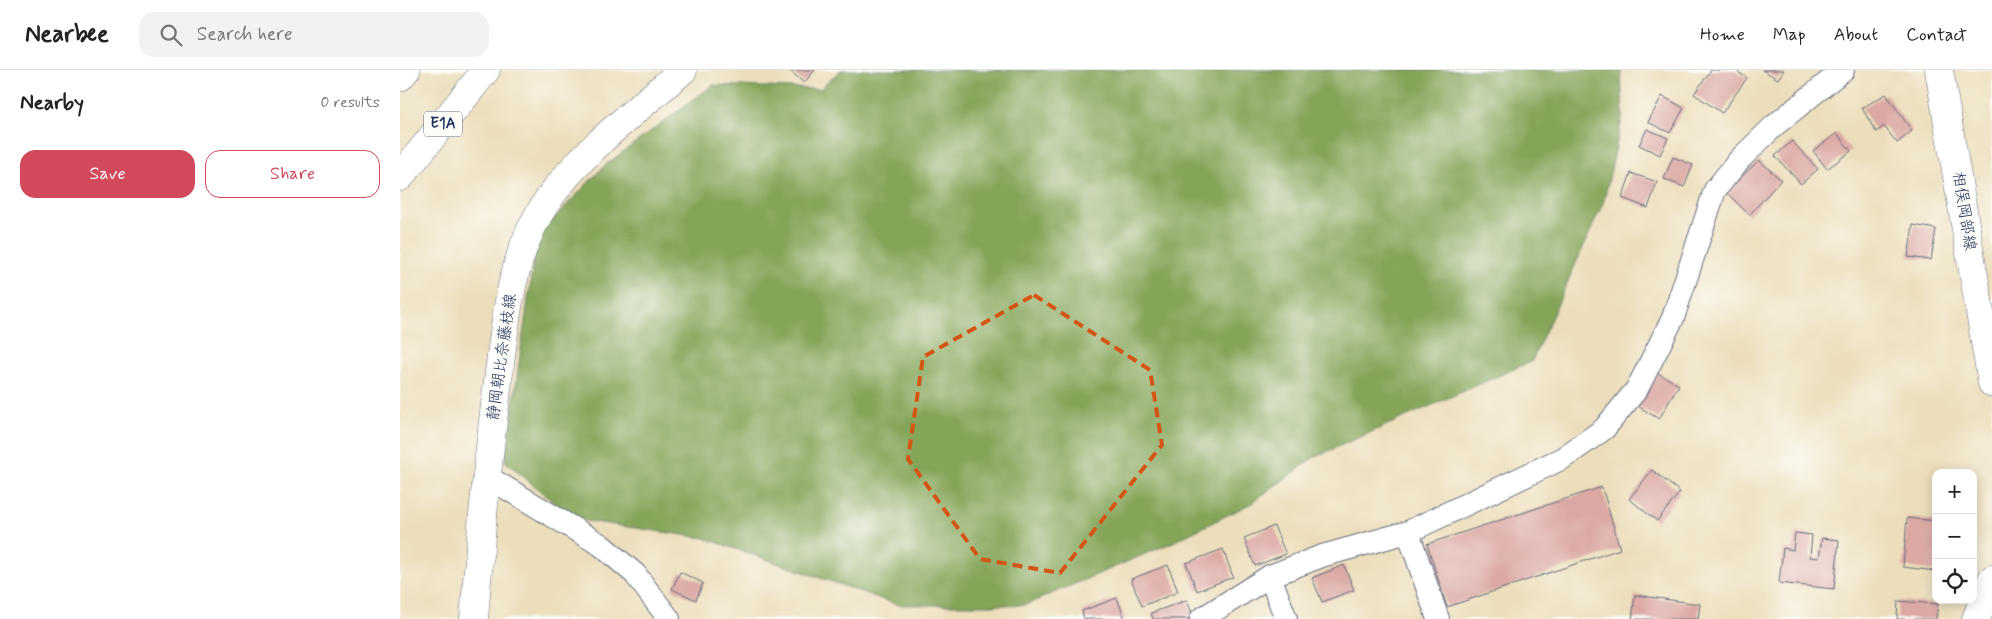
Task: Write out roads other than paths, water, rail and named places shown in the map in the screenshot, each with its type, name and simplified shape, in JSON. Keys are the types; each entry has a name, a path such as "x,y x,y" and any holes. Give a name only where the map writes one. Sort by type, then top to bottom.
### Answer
{"main road":[{"path":"400,77 406,70"},
{"name":"E1A","path":"400,177 486,70"},
{"name":"静岡朝比奈藤枝線","path":"474,619 486,476 509,295 526,243 546,202 574,168 683,70"},
{"name":"相俣岡部線","path":"1939,70 1992,382"},
{"path":"1976,619 1992,579"}],"street":[{"path":"1200,619 1270,576 1322,556 1408,532 1562,458 1604,429 1637,390 1674,318 1715,190 1740,159 1774,126 1843,70"},
{"path":"486,476 601,545 635,574 669,619"},
{"path":"1408,532 1438,619"},
{"path":"1270,576 1286,619"}]}
